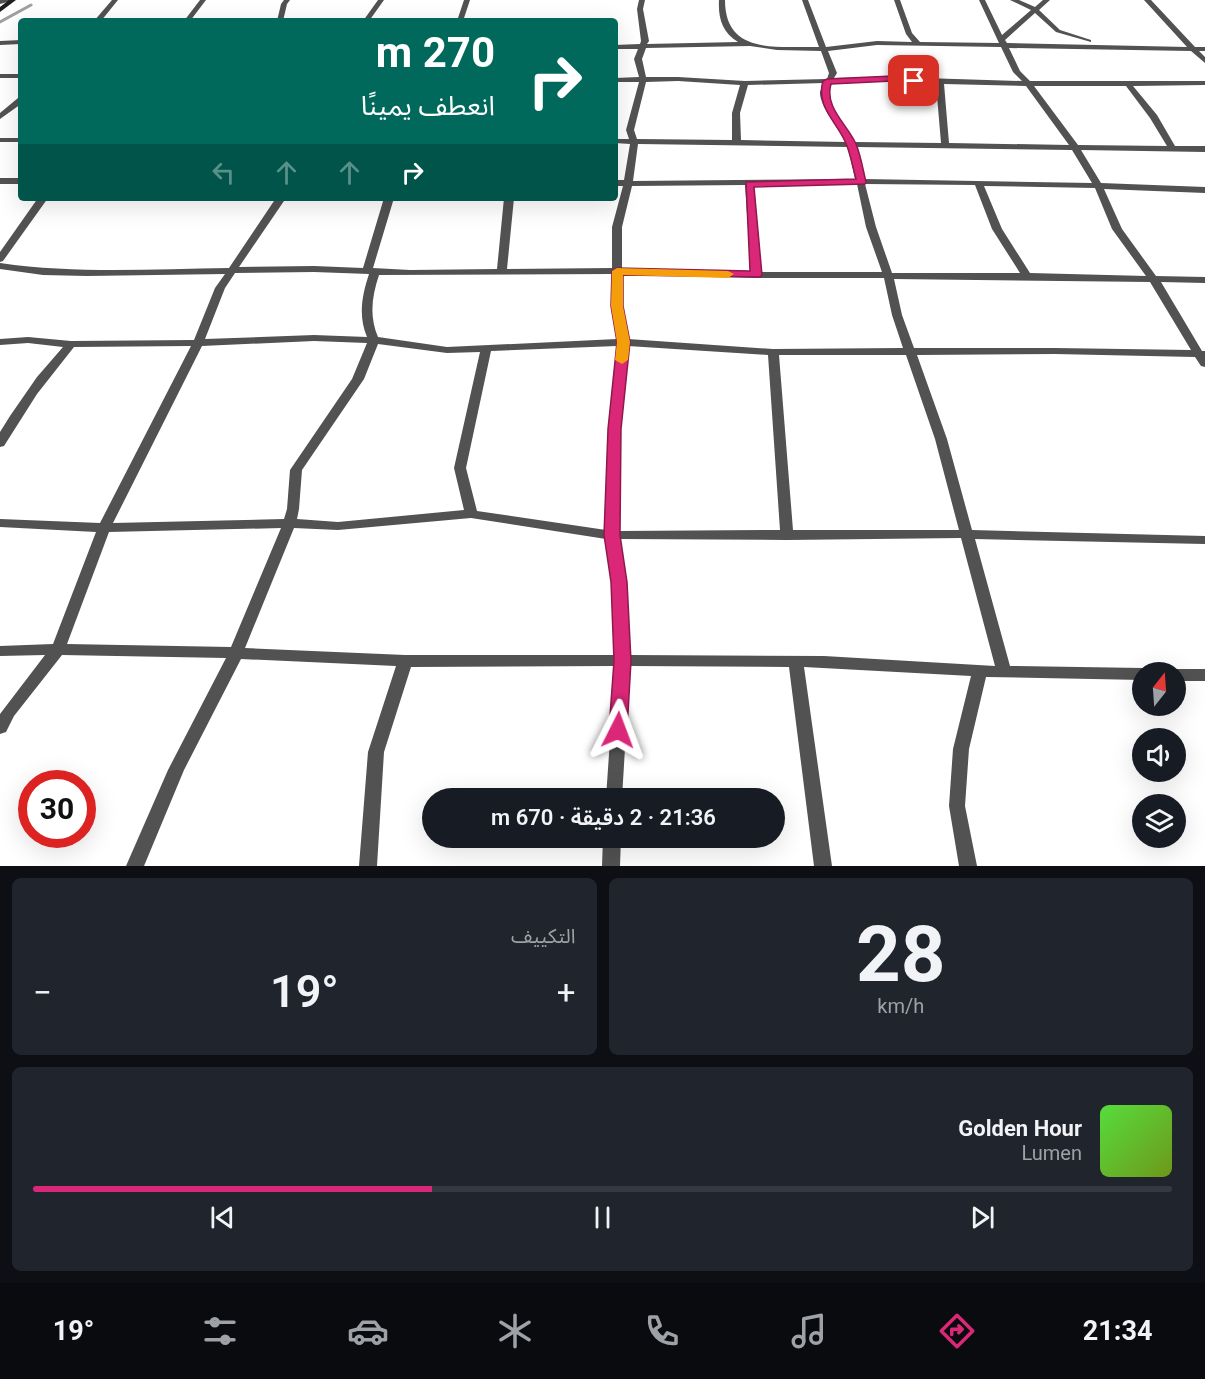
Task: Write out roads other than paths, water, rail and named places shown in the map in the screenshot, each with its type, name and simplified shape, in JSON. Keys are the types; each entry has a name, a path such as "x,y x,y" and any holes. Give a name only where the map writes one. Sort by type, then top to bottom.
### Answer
{"street":[{"path":"0,2 13,0"},
{"path":"0,10 13,0"},
{"path":"99,18 115,0"},
{"path":"189,18 203,0"},
{"path":"281,18 287,0"},
{"path":"368,18 381,0"},
{"path":"461,18 467,0"},
{"path":"615,788 623,661 619,582 612,535 615,429 623,342 617,306 617,227 628,183 634,142 630,130 643,79 638,59 645,41 640,9 642,0"},
{"path":"722,0 723,19 731,35 750,44"},
{"path":"805,0 833,73 827,81 824,92 828,107 852,146 871,227 888,276 897,315 912,351 941,439 1004,671"},
{"path":"897,0 909,33 917,43"},
{"path":"982,0 1009,60 1075,147 1098,185 1117,229 1155,281 1203,358"},
{"path":"1013,0 1035,9 1058,31 1105,46"},
{"path":"1003,44 1007,33 1047,0"},
{"path":"1147,0 1205,62"},
{"path":"0,43 18,42"},
{"path":"618,46 643,48 750,44 777,48 824,49 877,43 917,43 1205,49"},
{"path":"0,76 18,76"},
{"path":"618,80 745,83 893,79 940,82 1205,83"},
{"path":"940,82 945,145"},
{"path":"737,144 734,124 745,83"},
{"path":"1128,84 1154,117 1173,148"},
{"path":"0,117 18,102"},
{"path":"0,140 18,140"},
{"path":"618,141 1205,149"},
{"path":"0,181 18,181"},
{"path":"618,183 861,182 1098,185 1205,190"},
{"path":"749,184 756,275"},
{"path":"979,184 997,229 1027,276"},
{"path":"0,259 41,201"},
{"path":"0,728 9,712 58,649 104,528 198,344 219,288 234,270 279,201"},
{"path":"374,340 367,328 365,310 371,270 388,201"},
{"path":"502,272 509,201"},
{"path":"0,266 43,272 617,271 756,275 1027,276 1155,281 1205,280"},
{"path":"0,342 28,340 71,344 198,344 314,338 374,340 447,350 623,342 773,352 912,351 1203,358"},
{"path":"135,866 176,770 236,653 290,523 296,470 358,379 374,340"},
{"path":"0,443 16,413 39,379 71,344"},
{"path":"471,514 460,468 486,349"},
{"path":"773,352 787,536"},
{"path":"0,524 104,528 290,523 338,526 471,514 612,535 965,534 1205,540"},
{"path":"0,651 58,649 236,653 405,661 796,662 980,671 1132,674"},
{"path":"368,866 376,752 405,661"},
{"path":"796,662 807,762 823,866"},
{"path":"968,866 957,806 961,749 980,671"},
{"path":"1186,675 1205,675"},
{"path":"611,866 612,848"}],"waterway":[{"path":"0,22 31,5"}]}
